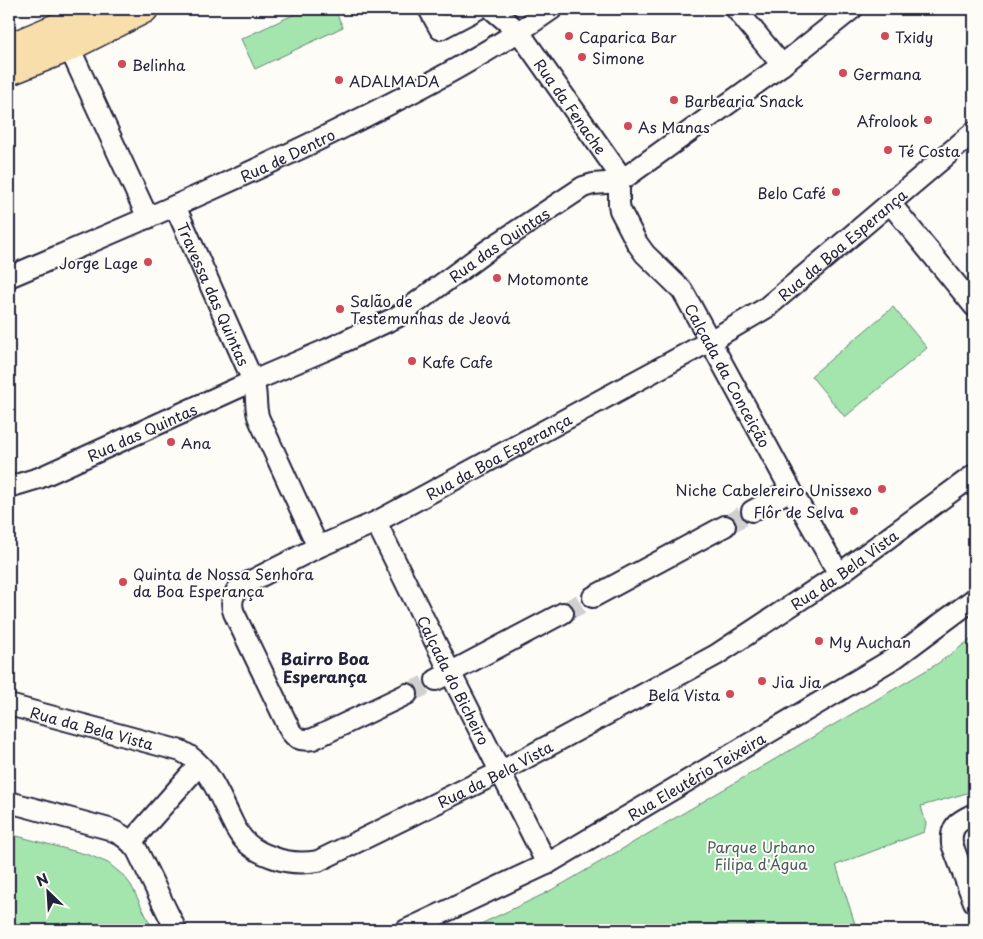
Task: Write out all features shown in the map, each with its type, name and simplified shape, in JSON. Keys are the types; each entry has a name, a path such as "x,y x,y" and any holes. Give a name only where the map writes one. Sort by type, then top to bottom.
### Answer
{"main road":[{"path":"9,48 59,27 93,9"},
{"path":"9,71 69,47 144,9"}],"street":[{"path":"429,9 440,29 478,9"},
{"name":"Rua da Fenache","path":"492,9 519,32 617,171 619,182"},
{"name":"Rua de Dentro","path":"9,277 148,218 279,159 391,104 519,32 552,9"},
{"path":"736,9 782,65"},
{"path":"619,182 782,65 852,9"},
{"path":"69,47 148,218"},
{"name":"Rua da Boa Esperança","path":"407,694 313,739 308,740 294,736 234,613 232,600 237,589 318,547 376,522 710,341 772,304 974,132"},
{"name":"Calçada da Conceição","path":"619,182 620,210 637,243 645,254 682,290 839,574"},
{"name":"Rua das Quintas","path":"9,487 39,478 397,317 488,250 583,188 593,184 619,182"},
{"path":"890,203 974,306"},
{"name":"Travessa das Quintas","path":"175,206 254,380"},
{"path":"254,380 259,419 318,547"},
{"name":"Rua da Bela Vista","path":"9,705 187,754 208,775 237,831 247,844 264,854 286,861 307,863 318,861 500,772 716,655 839,574 974,475"},
{"path":"752,511 791,490"},
{"name":"Calçada do Bicheiro","path":"376,522 443,676 500,772 547,864"},
{"path":"593,597 725,526"},
{"name":"Rua Eleutério Teixeira","path":"406,930 547,864 896,657 974,600"},
{"path":"443,676 563,613"},
{"path":"131,842 199,765"},
{"path":"9,802 121,834 131,842 136,850 176,930"},
{"path":"974,814 959,822 952,831 951,838 974,902"}],"green space":[{"path":"306,9 334,9 343,27 255,69 241,39"},
{"path":"893,307 927,348 845,417 811,376"},
{"name":"Parque Urbano Filipa d'Água","path":"974,637 974,791 921,806 926,824 924,832 836,865 857,930 468,930 566,882 937,664"},
{"path":"9,834 89,855 108,863 124,876 131,885 153,930 9,930"}],"tunnel":[{"path":"725,526 752,511"},
{"path":"563,613 593,597"},
{"path":"407,694 436,680"}],"place":[{"name":"Caparica Bar","path":"569,36"},
{"name":"Txidy","path":"885,36"},
{"name":"Simone","path":"582,57"},
{"name":"Belinha","path":"122,64"},
{"name":"Germana","path":"843,73"},
{"name":"ADALMADA","path":"339,80"},
{"name":"Barbearia Snack","path":"674,100"},
{"name":"Afrolook","path":"928,120"},
{"name":"As Manas","path":"628,126"},
{"name":"Té Costa","path":"888,150"},
{"name":"Belo Café","path":"836,192"},
{"name":"Jorge Lage","path":"148,262"},
{"name":"Motomonte","path":"497,278"},
{"name":"Salão de Testemunhas de Jeová","path":"340,309"},
{"name":"Kafe Cafe","path":"412,361"},
{"name":"Ana","path":"171,442"},
{"name":"Niche Cabelereiro Unissexo","path":"882,489"},
{"name":"Flôr de Selva","path":"854,511"},
{"name":"Quinta de Nossa Senhora da Boa Esperança","path":"123,582"},
{"name":"My Auchan","path":"819,641"},
{"name":"Jia Jia","path":"762,681"},
{"name":"Bela Vista","path":"730,694"}],"district":[{"name":"Bairro Boa Esperança","path":"325,667"}]}
